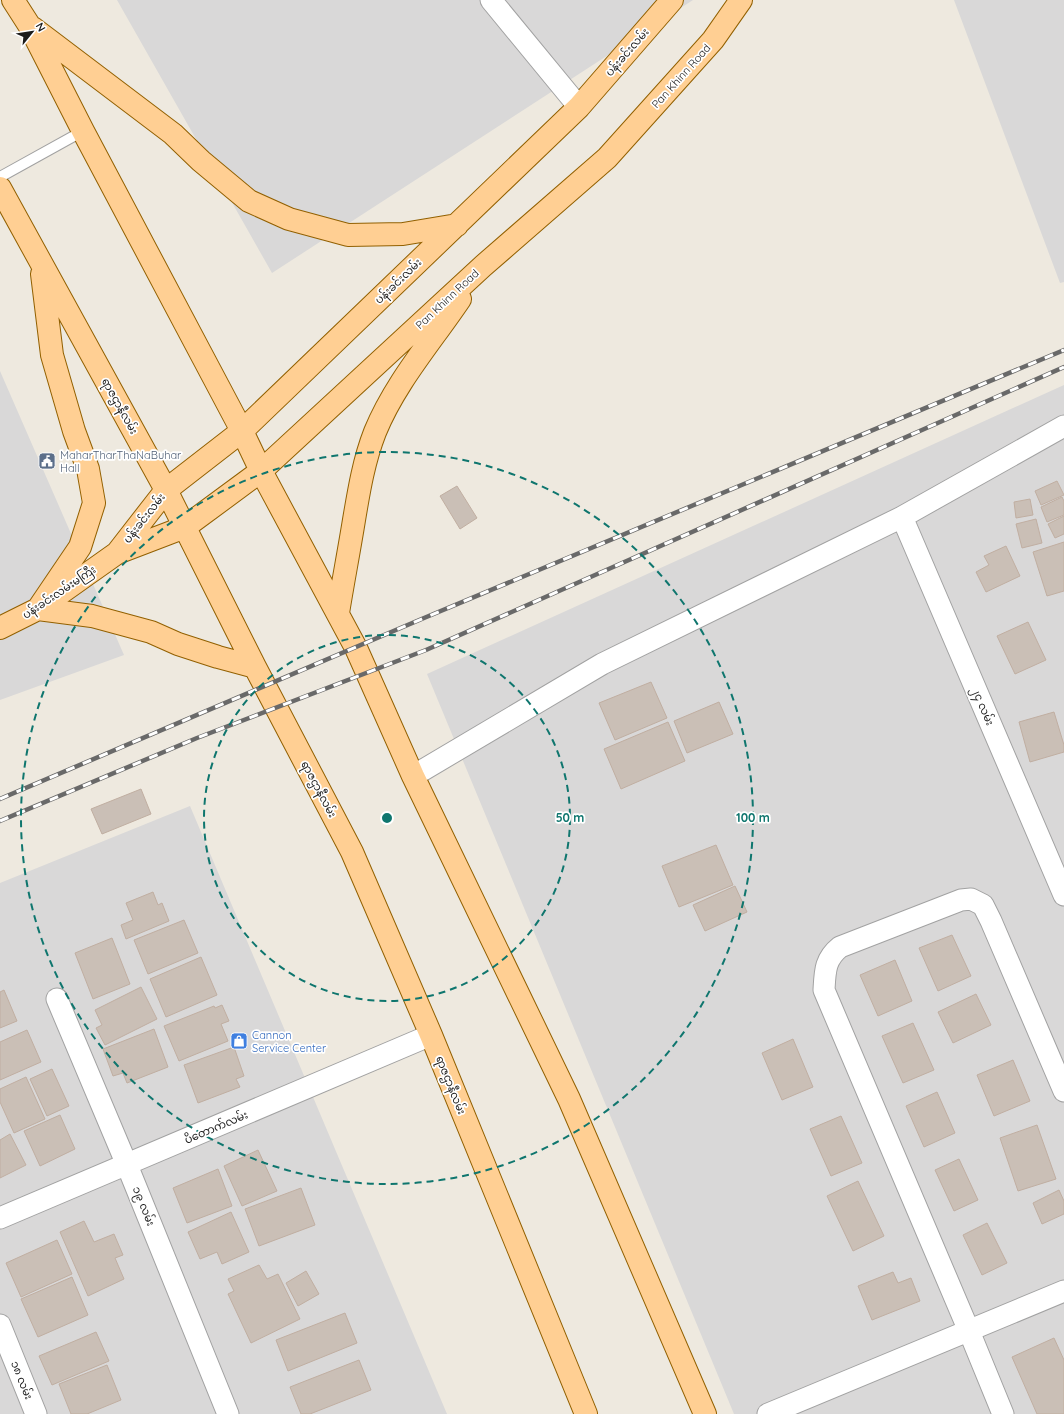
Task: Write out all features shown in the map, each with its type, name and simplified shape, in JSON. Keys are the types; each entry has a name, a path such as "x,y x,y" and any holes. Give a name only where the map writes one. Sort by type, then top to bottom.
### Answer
{"main road":[{"path":"13,0 29,25 83,131 242,431 261,471 338,613 368,672 412,776 569,1099 705,1414"},
{"name":"ပန်းခင်းလမ်း","path":"116,553 166,490 242,431 579,107 672,0"},
{"name":"Pan Khinn Road","path":"116,553 185,527 261,471 483,266 607,158 713,40 741,0"},
{"path":"29,25 172,134 201,161 249,201 289,219 348,235 403,234 457,225"},
{"name":"ရာဇဌာနီလမ်း","path":"0,188 166,490 255,667 352,852 431,1036 586,1414"},
{"path":"40,262 52,355 74,431 88,469 94,503 80,547 38,610 92,616 151,632 178,644 204,653 255,667"},
{"path":"338,613 362,477 375,432 410,367 441,327 483,266"},
{"name":"ပန်းခင်းလမ်းမကြီး","path":"0,628 38,610 116,553"}],"street":[{"path":"491,0 579,107"},
{"path":"412,776 602,664 902,517 1064,426"},
{"name":"၂၄ လမ်း","path":"902,517 1064,895"},
{"path":"1003,1414 824,990 825,970 832,954 840,947 961,900 971,899 982,906 991,921 1064,1091"},
{"name":"၁၉ လမ်း","path":"57,999 127,1164 228,1414"},
{"name":"ပိတောက်လမ်း","path":"0,1218 431,1036"},
{"path":"768,1414 1064,1291"},
{"name":"၁၈ လမ်း","path":"0,1325 36,1414"}],"lane":[{"path":"0,177 83,131"}],"shaded area":[{"path":"117,0 693,0 272,273"},
{"path":"954,0 1064,0 1064,282 1060,283"},
{"path":"0,371 124,655 0,700"},
{"path":"1064,385 1064,1414 734,1414 427,674"},
{"path":"190,806 447,1414 0,1414 0,883"}],"building":[{"path":"1057,481 1064,495 1041,505 1035,491"},
{"path":"457,486 477,518 460,529 440,496"},
{"path":"1062,497 1064,501 1064,515 1047,522 1041,507"},
{"path":"1030,499 1033,515 1016,518 1014,502"},
{"path":"1064,516 1064,534 1055,538 1048,524"},
{"path":"1036,519 1042,543 1022,548 1016,524"},
{"path":"1064,542 1064,591 1047,596 1033,552"},
{"path":"1006,546 1020,576 986,592 976,572 989,565 984,556"},
{"path":"1028,622 1046,660 1015,674 997,636"},
{"path":"651,682 667,718 615,740 599,703"},
{"path":"719,702 733,734 687,753 674,721"},
{"path":"1054,712 1064,745 1064,752 1030,762 1019,722"},
{"path":"668,722 685,761 621,789 604,749"},
{"path":"141,789 151,814 102,834 91,809"},
{"path":"716,845 733,885 679,907 662,866"},
{"path":"735,886 747,912 705,931 693,905"},
{"path":"153,892 158,905 162,903 169,921 126,939 121,925 133,920 126,903"},
{"path":"184,920 198,953 148,974 134,940"},
{"path":"952,935 971,976 938,991 919,948"},
{"path":"112,938 130,984 93,999 75,953"},
{"path":"201,957 217,995 166,1017 150,979"},
{"path":"895,960 912,1001 878,1016 860,975"},
{"path":"141,987 157,1019 105,1045 96,1028 102,1025 95,1010"},
{"path":"4,990 17,1021 0,1028 0,992"},
{"path":"976,994 991,1025 953,1043 938,1012"},
{"path":"222,1005 229,1021 221,1024 228,1041 179,1061 164,1026 214,1006 215,1008"},
{"path":"913,1023 934,1070 903,1083 882,1036"},
{"path":"154,1029 168,1067 127,1083 123,1073 113,1076 103,1049"},
{"path":"27,1030 41,1062 0,1080 0,1042"},
{"path":"793,1039 813,1087 782,1100 762,1053"},
{"path":"234,1047 244,1076 236,1079 240,1087 198,1103 184,1065"},
{"path":"1013,1060 1030,1101 994,1116 977,1075"},
{"path":"52,1069 69,1106 47,1116 30,1079"},
{"path":"26,1077 45,1119 14,1133 0,1102 0,1089"},
{"path":"937,1092 955,1133 924,1147 906,1106"},
{"path":"60,1115 75,1149 40,1166 24,1131"},
{"path":"841,1116 862,1163 831,1176 810,1129"},
{"path":"1037,1125 1056,1179 1018,1191 1000,1138"},
{"path":"10,1134 26,1165 0,1178 0,1140"},
{"path":"258,1150 277,1191 242,1206 224,1166"},
{"path":"959,1159 978,1200 954,1211 935,1170"},
{"path":"218,1169 232,1206 187,1223 173,1188"},
{"path":"858,1181 884,1236 853,1251 827,1196"},
{"path":"301,1188 315,1225 259,1246 245,1209"},
{"path":"1059,1190 1064,1201 1064,1214 1042,1224 1033,1203"},
{"path":"231,1212 249,1252 222,1264 217,1252 200,1259 188,1232"},
{"path":"84,1221 94,1242 114,1234 123,1255 115,1258 124,1279 88,1296 60,1232"},
{"path":"987,1223 1007,1263 982,1275 963,1235"},
{"path":"57,1240 72,1274 21,1297 6,1263"},
{"path":"259,1265 267,1279 278,1274 300,1319 251,1343 228,1294 234,1291 228,1279"},
{"path":"306,1271 319,1294 298,1306 286,1283"},
{"path":"893,1272 898,1283 911,1278 920,1301 872,1320 858,1286"},
{"path":"72,1277 88,1315 38,1337 21,1299"},
{"path":"345,1313 357,1343 288,1371 276,1340"},
{"path":"96,1332 109,1361 52,1385 39,1356"},
{"path":"1054,1338 1064,1360 1064,1414 1037,1414 1012,1357"},
{"path":"359,1360 371,1390 310,1414 301,1414 290,1387"},
{"path":"107,1365 121,1400 87,1414 71,1414 59,1384"}],"railway":[{"path":"0,799 424,618 1064,350"},
{"path":"0,821 197,738 426,650 1064,367"}],"place":[{"name":"MaharTharThaNaBuhar Hall","path":"47,461"},
{"name":"Cannon Service Center","path":"239,1041"}]}
